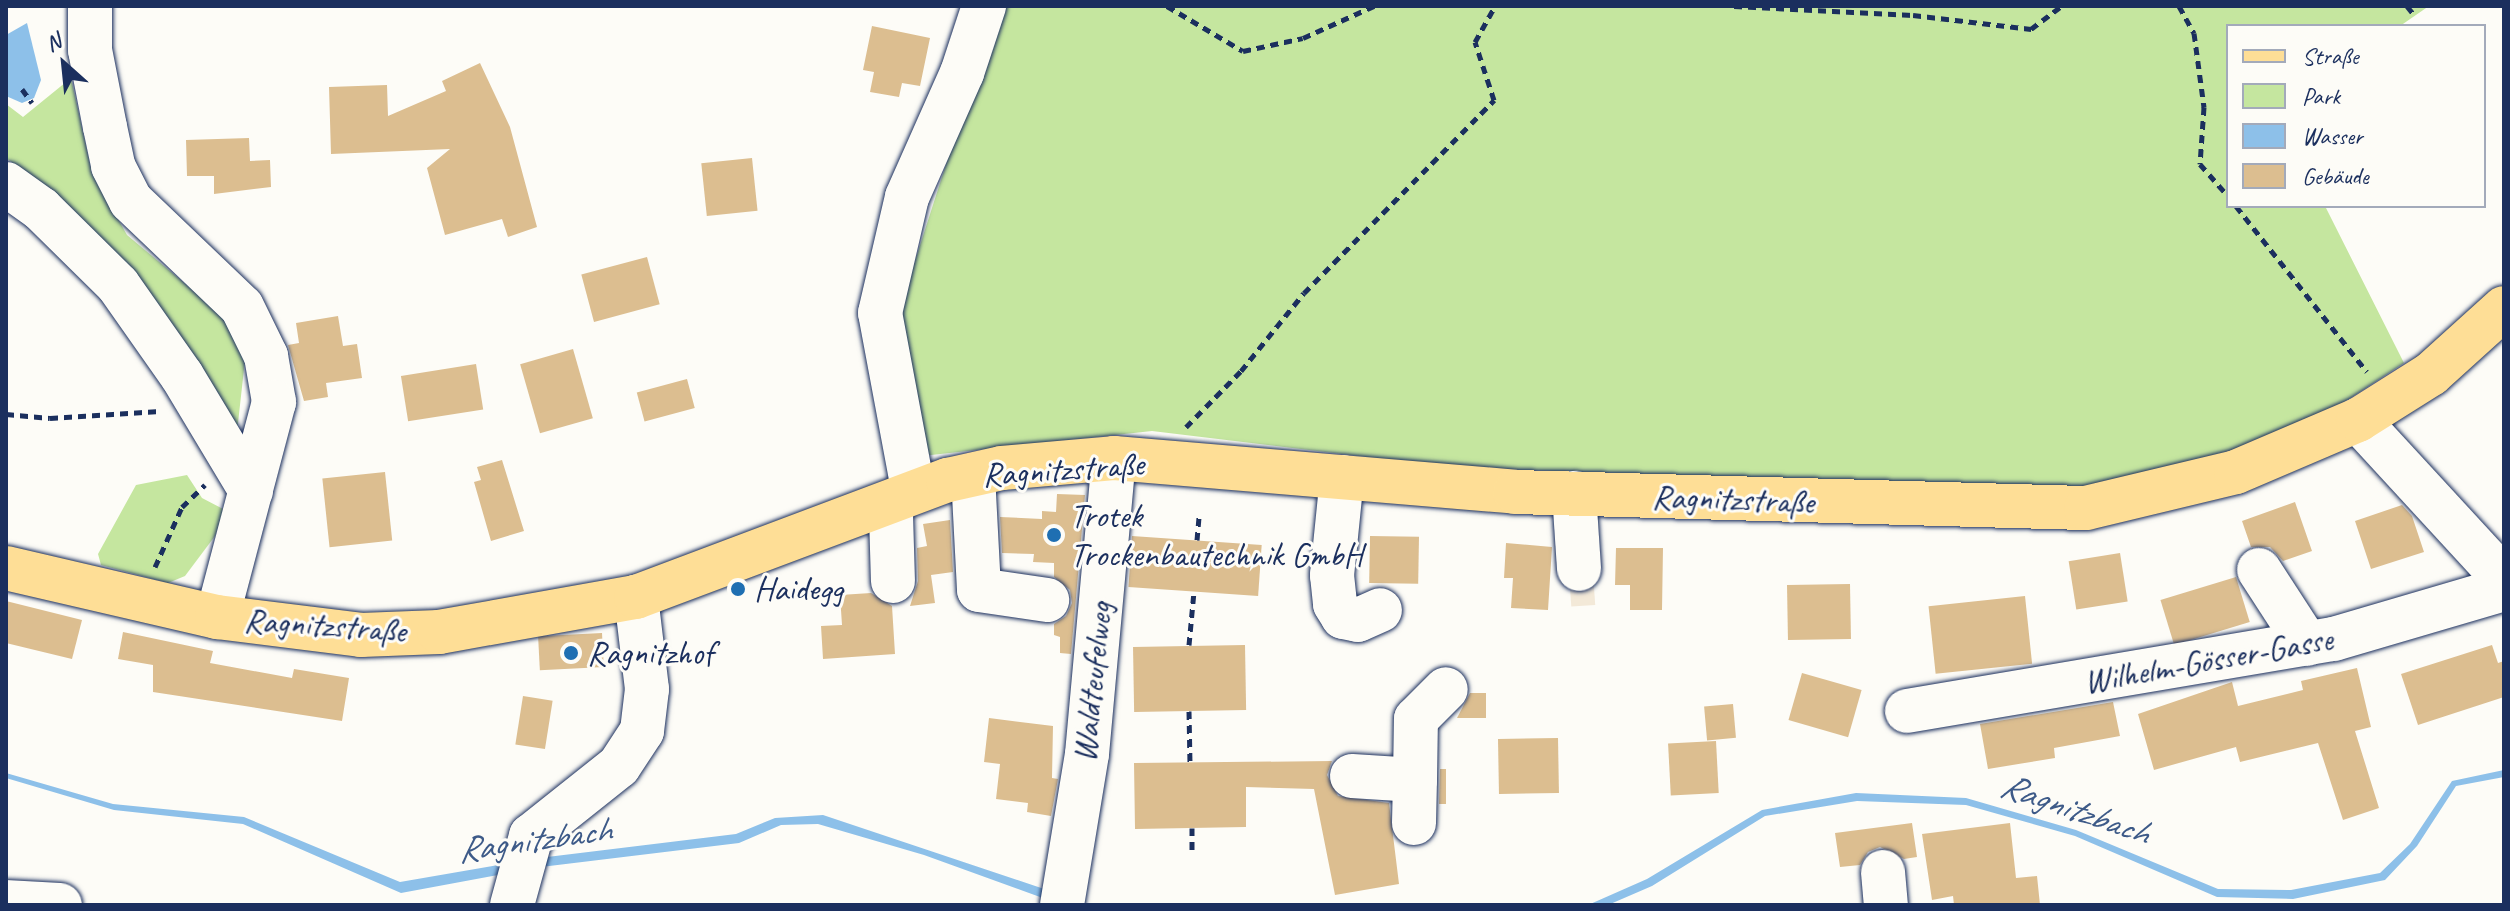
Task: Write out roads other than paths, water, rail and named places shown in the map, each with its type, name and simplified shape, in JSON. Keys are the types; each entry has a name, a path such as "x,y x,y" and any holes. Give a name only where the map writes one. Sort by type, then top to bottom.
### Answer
{"main road":[{"name":"Ragnitzstraße","path":"6,568 217,617 361,635 439,632 636,597 729,566 973,475 1132,460 1574,493 2086,508 2236,472 2376,409 2431,374 2504,308"}],"street":[{"path":"90,6 90,50 113,166 131,201 242,307 266,356 274,402 244,480 217,617"},
{"path":"893,581 902,502 880,313 907,197 962,73 984,6"},
{"path":"6,184 41,209 118,285 201,408 244,480"},
{"path":"2376,409 2504,579"},
{"name":"Waldteufelweg","path":"1063,899 1132,460"},
{"path":"973,475 979,590 1047,600"},
{"path":"1342,477 1332,575 1335,604 1343,617 1358,620 1380,610"},
{"path":"1574,493 1579,569"},
{"path":"2259,570 2307,644"},
{"name":"Wilhelm-Gösser-Gasse","path":"1907,711 2307,644 2504,589"},
{"path":"514,896 531,836 619,766 642,731 647,689 636,597"},
{"path":"1414,823 1416,719 1446,689"},
{"path":"1352,776 1415,780"},
{"path":"6,902 60,905"}],"water":[{"path":"27,23 41,80 34,98 22,103 6,96 6,35"},
{"name":"Ragnitzbach","path":"2504,770 2504,777 2456,786 2417,846 2385,880 2293,899 2217,897 2075,836 1966,805 1857,801 1765,816 1652,886 1608,905 1588,905 1647,879 1762,810 1856,793 1966,798 2076,830 2218,889 2291,890 2380,873 2410,844 2452,781"},
{"name":"Ragnitzbach","path":"6,773 113,804 244,817 400,882 539,858 736,834 775,818 823,815 1056,893 1051,901 924,855 818,824 781,825 739,843 541,867 401,893 243,824 114,810 6,778"}],"place":[{"name":"Trotek Trockenbautechnik GmbH","path":"1054,535"},
{"name":"Haidegg","path":"738,589"},
{"name":"Ragnitzhof","path":"571,653"}]}
